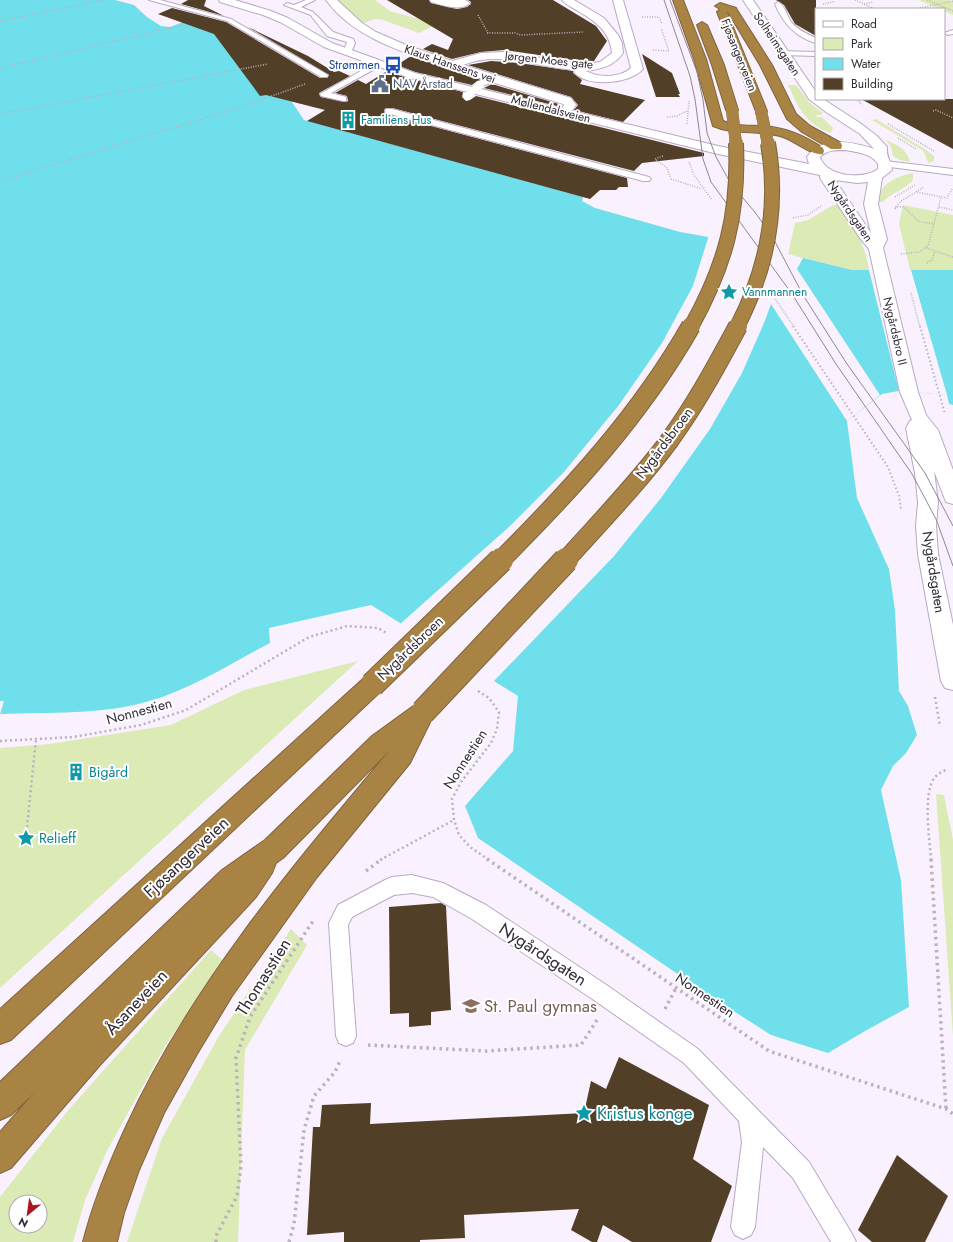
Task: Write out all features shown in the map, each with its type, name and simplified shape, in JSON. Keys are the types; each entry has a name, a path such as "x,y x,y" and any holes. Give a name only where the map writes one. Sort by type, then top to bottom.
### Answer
{"highway":[{"path":"678,0 700,59 716,121 720,125 728,127 768,130 798,138 816,153"},
{"path":"718,3 732,10 766,65 791,116 806,129 841,146"},
{"name":"Fjøsangerveien","path":"718,3 762,111"},
{"name":"Fjøsangerveien","path":"697,13 718,64 732,110"},
{"name":"Nygårdsbroen","path":"372,686 527,534 572,487 616,436 650,392 676,354 701,308 718,270 729,238 736,191 737,167 732,110"},
{"name":"Nygårdsbroen","path":"423,712 568,557 658,454 717,369 742,318 757,279 767,244 773,193 769,141 762,111"},
{"path":"768,130 782,125 791,116"},
{"name":"Fjøsangerveien","path":"0,1030 372,686"},
{"path":"0,1104 232,879 274,849 380,743 423,712"},
{"path":"100,1242 107,1213 124,1167 153,1102 186,1043 222,986 308,868 401,755 423,712"},
{"name":"Åsaneveien","path":"0,1157 44,1103 106,1034 246,888 274,849"}],"street":[{"name":"Møllendalsveien","path":"224,0 284,20 328,45 378,65 451,86 565,112 718,150 825,172 841,177 856,179 876,176"},
{"name":"Klaus Hanssens vei","path":"331,0 360,28 374,36 401,48 492,79 567,101 570,105 565,112"},
{"path":"435,0 451,4 464,3"},
{"path":"566,0 598,20 611,31"},
{"path":"572,65 583,75 597,78 621,78 635,72 637,69 618,0"},
{"name":"Solheimsgaten","path":"748,0 815,98"},
{"name":"Jørgen Moes gate","path":"453,65 465,60 492,55 518,56 572,65 605,64 618,52 618,46 611,31"},
{"name":"Solheimsgaten","path":"817,100 822,105 872,136 881,146 882,161"},
{"path":"841,146 850,137 850,131 842,118"},
{"name":"Møllendalsveien","path":"757,158 816,153 841,146"},
{"path":"841,146 865,150 882,161 885,170 876,176"},
{"name":"Nygårdsgaten","path":"816,153 814,162 825,172 838,196 857,221 867,238 876,248 880,270"},
{"name":"Nygårdsgaten","path":"876,176 871,204 880,239 876,248"},
{"name":"Nygårdsbro II","path":"880,270 909,392"},
{"name":"Nygårdsgaten","path":"909,392 918,416 929,430 953,497"},
{"name":"Nygårdsgaten","path":"918,416 915,428 925,473 928,502 926,526 928,554 953,681"}],"lane":[{"path":"152,0 230,20 324,75"},
{"path":"296,8 312,0"},
{"path":"778,4 788,24 796,32 815,41"},
{"path":"287,5 313,14 330,34 350,41 351,43 347,53"},
{"path":"783,53 815,54"},
{"path":"343,99 324,94 378,65"},
{"path":"467,96 480,85 492,79"},
{"path":"389,111 646,179"},
{"path":"882,161 953,172"},
{"name":"Nygårdsgaten","path":"347,1040 338,923 345,911 392,886 412,884 436,889 479,912 611,1000 690,1056 801,1170 844,1242"},
{"path":"743,1227 753,1142 749,1117"}],"path":[{"path":"0,21 104,0"},
{"path":"823,4 833,2 833,0"},
{"path":"855,0 872,8"},
{"path":"927,0 944,8"},
{"path":"920,8 953,1"},
{"path":"863,4 873,2"},
{"name":"Jørgen Moes gate","path":"478,16 486,27 488,33 515,33 521,35 611,31"},
{"path":"650,17 659,17 662,24"},
{"path":"0,68 188,24"},
{"path":"654,50 669,50 661,28"},
{"path":"0,114 273,63"},
{"path":"4,180 239,107 309,83"},
{"path":"687,130 687,111 690,100 688,96"},
{"path":"858,100 862,105"},
{"path":"933,111 936,110 953,118"},
{"path":"885,122 936,152"},
{"path":"687,156 694,175 712,201"},
{"path":"657,161 667,168 670,180 703,189"},
{"path":"917,192 947,198 953,188"},
{"path":"901,254 914,254 926,248 931,241 941,197"},
{"path":"792,218 808,215 825,204"},
{"path":"892,206 904,207 918,221 934,224"},
{"path":"939,207 953,210"},
{"path":"926,248 953,257"},
{"path":"927,263 932,260 935,252"},
{"path":"911,293 939,394"},
{"path":"773,296 888,467 899,496 902,512"},
{"name":"Nonnestien","path":"0,741 73,737 141,725 186,710 281,656 309,637 347,626 378,628 391,636"},
{"name":"Nonnestien","path":"476,689 489,698 499,712 497,729 491,743 462,782 452,799 454,820 459,835 470,847 769,1051 946,1109"},
{"path":"26,837 36,738"},
{"path":"948,769 942,770 933,778 928,790 946,1109 953,1114"},
{"path":"363,874 380,860 454,820"},
{"name":"Thomasstien","path":"216,1242 216,1236 237,1196 240,1166 236,1058 250,1017 315,919"},
{"path":"289,1242 294,1224 304,1130 314,1096 335,1072 347,1040 486,1051 581,1045 611,1000"}],"green space":[{"path":"336,0 375,0 390,11 437,24 419,33 383,20 375,19 361,24"},
{"path":"919,0 948,0 953,2 953,15 945,11 945,8 937,8"},
{"path":"788,85 796,85 810,103 823,113 821,115 815,115 822,117 833,128 831,133 822,130 809,120 799,108"},
{"path":"876,119 923,148 934,156 934,161 928,163 922,150 872,120"},
{"path":"886,140 904,151 910,162 900,160 893,156 891,147"},
{"path":"913,173 913,180 907,186 883,202 877,202 879,195 885,186 895,179"},
{"path":"833,205 838,205 858,234 866,255 869,270 852,270 788,254 795,223 808,220"},
{"path":"903,205 953,215 953,270 910,270 899,224"},
{"path":"358,661 0,988 0,748 49,744 171,725 244,690"},
{"path":"936,794 944,795 953,840 953,1036"},
{"path":"291,929 307,945 245,1050 238,1242 127,1242 162,1138 219,1036"},
{"path":"211,950 224,961 165,1046 108,1149 85,1200 73,1242 0,1242 0,1197 70,1108"}],"water":[{"path":"0,0 115,0 134,5 147,17 161,26 170,27 183,22 255,47 304,120 583,197 582,201 595,208 680,232 743,243 852,270 953,270 953,405 949,404 947,395 899,391 882,394 847,421 857,498 889,569 895,610 899,691 908,706 917,735 906,753 893,766 881,790 901,880 909,1007 828,1053 771,1035 710,996 478,838 465,806 513,751 518,696 371,605 269,628 270,643 196,683 149,701 113,709 95,711 0,714 4,701 0,701"}],"pier":[{"path":"709,235 785,251 785,253 803,258 797,269 880,395 847,421 771,304 742,373 710,429 661,498 614,556 493,682 399,625 510,526 564,472 619,405 662,343 693,286"},
{"path":"869,270 911,270 947,395 899,391"}],"building":[{"path":"188,0 206,0 204,6 224,16 181,4"},
{"path":"387,0 429,0 431,3 457,9 467,7 471,4 468,0 553,0 596,26 607,41 594,61 586,62 504,50 481,52 452,59 423,49 432,44 448,50 453,39"},
{"path":"776,0 816,0 815,35 795,24 784,5"},
{"path":"172,8 226,22 320,78 327,78 329,75 248,27 308,56 334,72 339,71 350,76 319,93 321,97 346,102 348,101 347,96 335,93 358,80 366,84 387,71 407,78 463,92 462,97 466,101 476,96 704,153 704,156 642,163 634,171 392,108 386,108 384,110 386,114 627,178 628,187 619,187 616,190 600,190 590,199 307,121 325,110 266,95 260,96 214,34 158,14"},
{"path":"642,54 672,73 680,97 656,97"},
{"path":"411,56 481,80 472,85 415,72 397,65"},
{"path":"491,61 519,63 573,71 573,73 582,80 580,84 645,100 623,122 574,110 578,105 571,97 468,65"},
{"path":"492,84 562,105 561,107 484,88"},
{"path":"953,99 953,149 863,100"},
{"path":"441,903 446,906 451,1010 431,1012 431,1025 409,1027 409,1013 390,1014 389,907"},
{"path":"619,1057 709,1105 693,1159 732,1186 711,1242 632,1242 603,1225 597,1242 592,1242 571,1230 579,1209 464,1215 465,1238 420,1240 420,1242 344,1242 344,1232 307,1235 313,1127 320,1127 322,1105 371,1103 370,1124 584,1113 591,1081 606,1089"},
{"path":"897,1155 948,1196 925,1242 872,1242 858,1230"}],"tram line":[{"path":"664,0 690,76 695,99 703,159 711,182 792,294 836,364 912,474 936,519 953,566"},
{"path":"670,0 697,72 703,100 707,133 716,157 731,184 754,211 772,236 803,295 847,364 925,473 953,526"}],"place":[{"name":"Strømmen","path":"393,65"},
{"name":"NAV Årstad","path":"380,84"},
{"name":"Familiens Hus","path":"348,120"},
{"name":"Vannmannen","path":"729,292"},
{"name":"Bigård","path":"76,772"},
{"name":"Relieff","path":"26,838"},
{"name":"St. Paul gymnas","path":"471,1006"},
{"name":"Kristus konge","path":"584,1113"}]}
